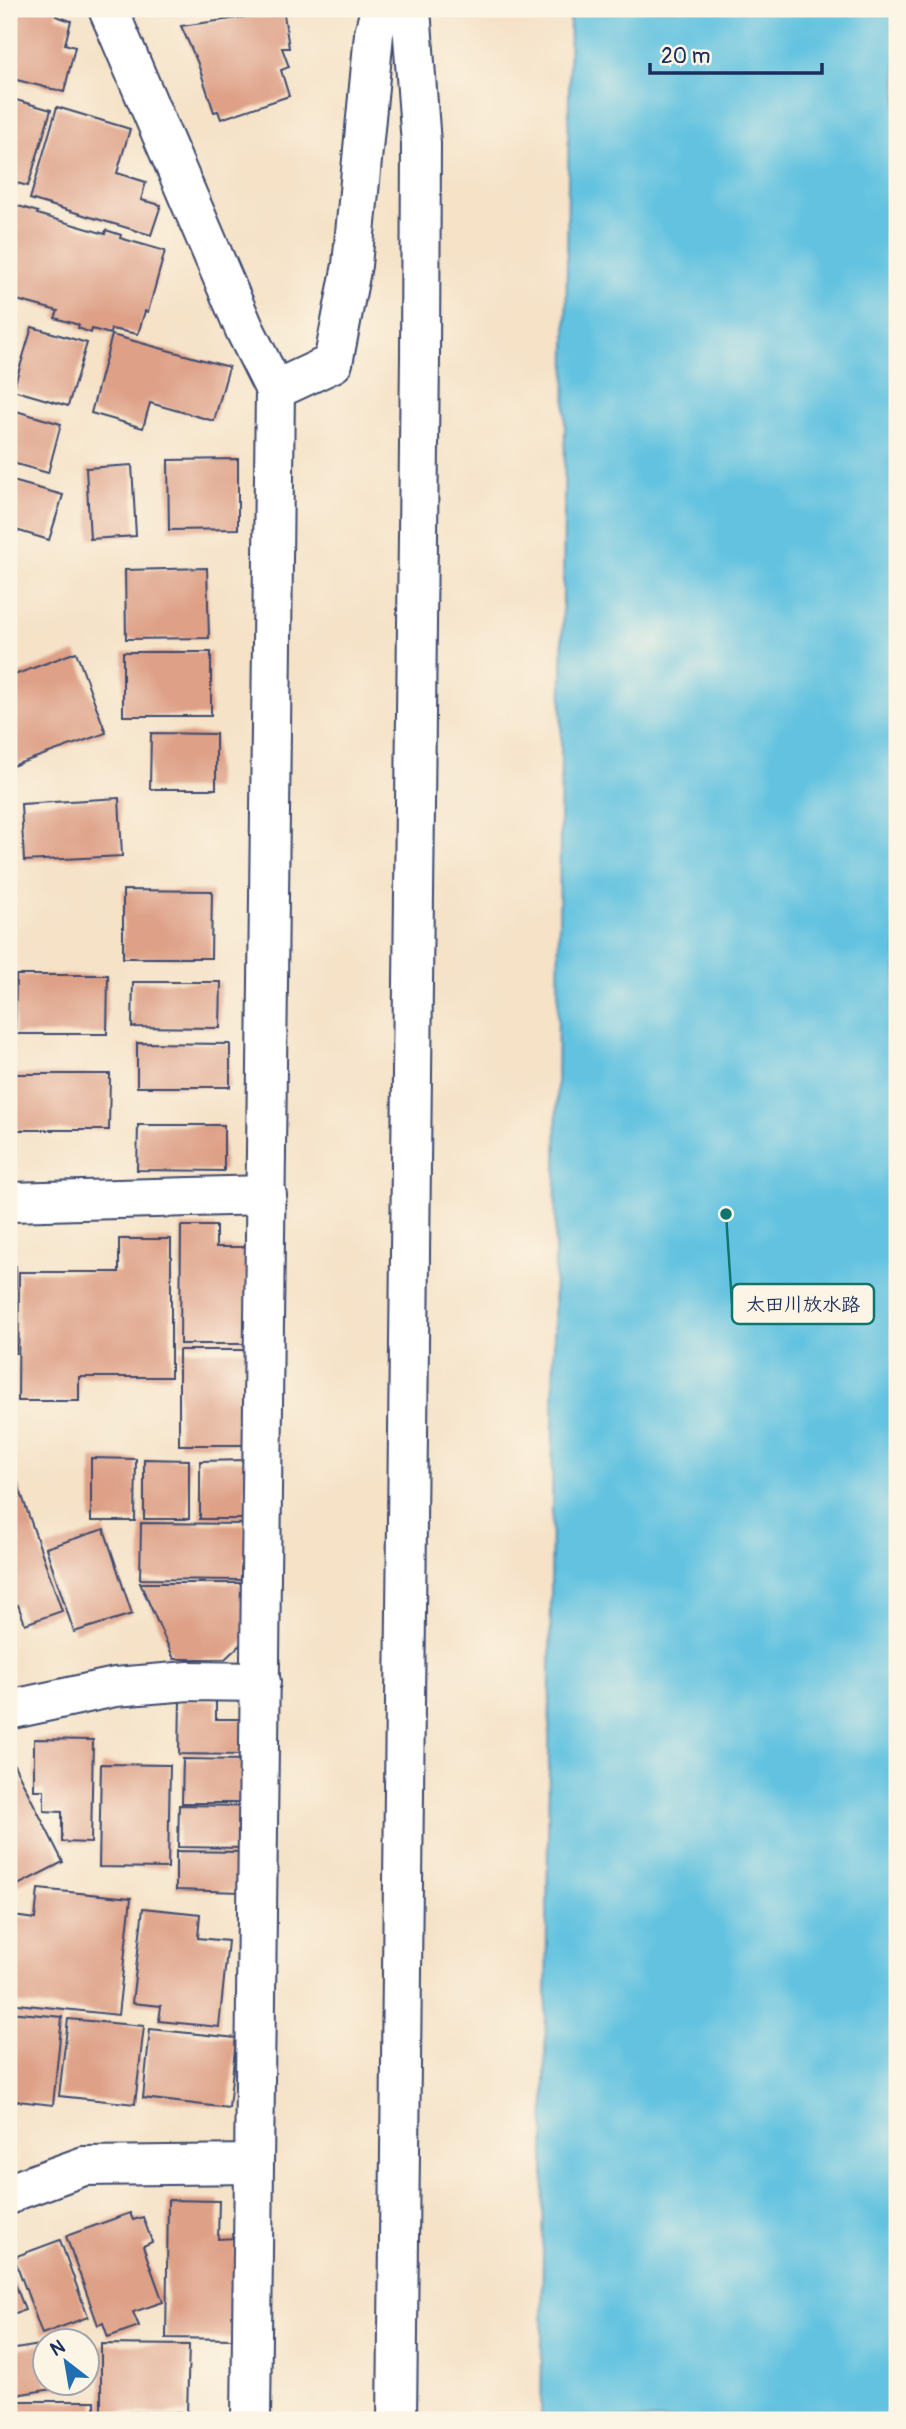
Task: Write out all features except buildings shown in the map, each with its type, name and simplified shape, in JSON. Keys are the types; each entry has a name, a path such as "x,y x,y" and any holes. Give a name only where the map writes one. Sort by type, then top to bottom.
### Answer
{"street":[{"path":"108,9 245,330 275,390 251,2420"},
{"path":"275,390 333,363 352,265 374,34 380,9"},
{"path":"397,2420 421,144 411,9"},
{"path":"9,1202 267,1195"},
{"path":"9,1710 115,1687 190,1681 261,1682"},
{"path":"9,2195 15,2190 84,2166 253,2164"}],"water":[{"path":"570,9 897,9 897,2420 541,2420"}],"place":[{"name":"太田川放水路","path":"726,1214"}]}
